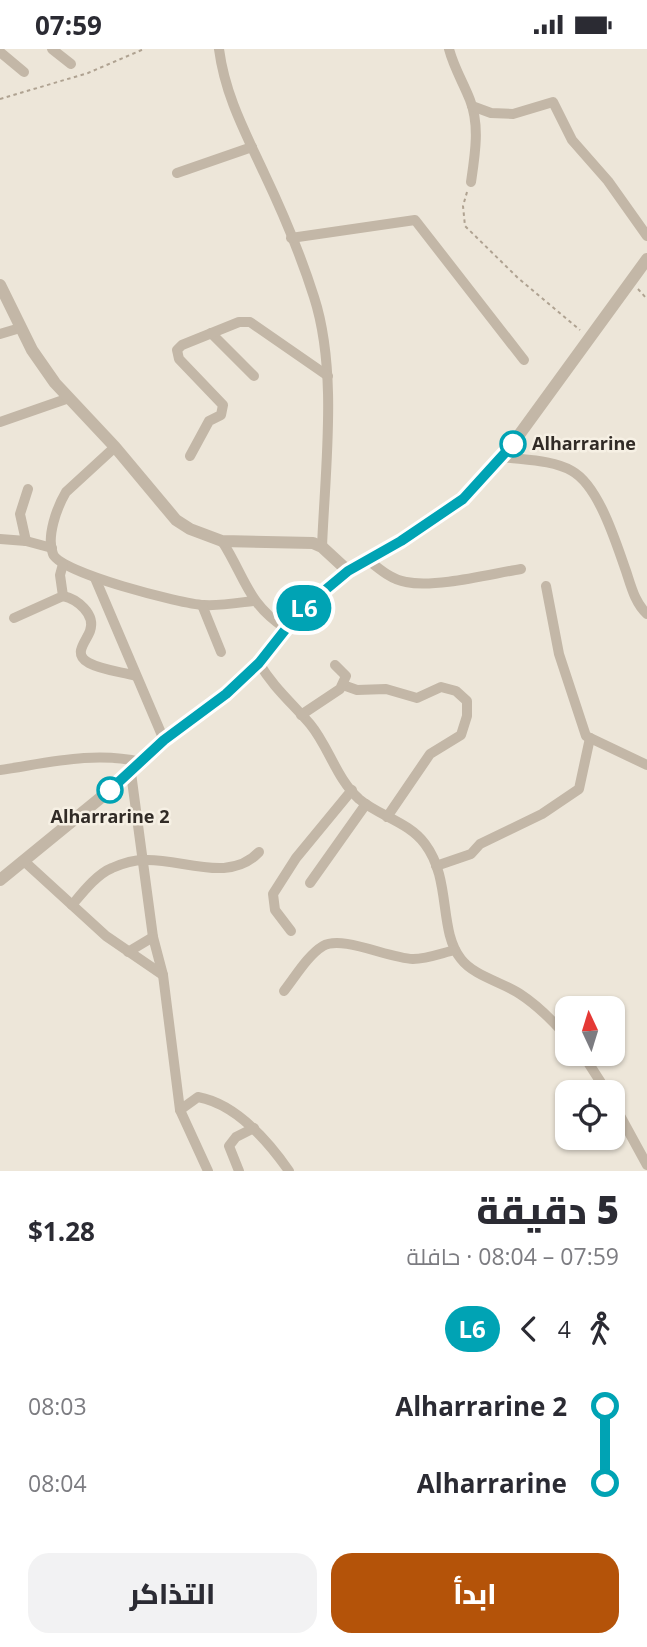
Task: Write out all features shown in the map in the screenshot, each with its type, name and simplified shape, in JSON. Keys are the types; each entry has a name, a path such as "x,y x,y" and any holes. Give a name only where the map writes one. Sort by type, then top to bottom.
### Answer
{"street":[{"path":"52,49 71,64"},
{"path":"219,49 222,73 233,108 291,238 321,323 328,376 322,547"},
{"path":"449,49 455,72 472,106 476,132 471,182"},
{"path":"0,51 24,72"},
{"path":"472,106 491,113 513,114 553,102 572,140 608,181 647,236"},
{"path":"177,173 252,147"},
{"path":"291,238 415,220 524,361"},
{"path":"0,880 131,773 164,740 226,694 259,663 300,611 348,571 401,541 463,499 503,457 647,259"},
{"path":"0,285 20,328 55,383 115,447 176,520 190,529 222,541 304,541 322,547 348,571"},
{"path":"190,456 209,421 221,415 223,405 179,359 177,352 182,345 239,322 250,322 328,376"},
{"path":"0,334 20,328"},
{"path":"211,334 254,376"},
{"path":"0,422 69,398"},
{"path":"115,447 66,492 57,513 52,548 54,556 63,564 95,578 202,605 253,601"},
{"path":"503,457 560,466 574,471 587,483 605,516 636,600 647,614"},
{"path":"26,541 20,514 28,489"},
{"path":"0,539 26,541 52,548"},
{"path":"222,541 253,601 285,628"},
{"path":"368,560 380,571 410,583 427,583 521,569"},
{"path":"63,564 60,575 63,596"},
{"path":"95,578 164,740"},
{"path":"546,586 559,654 581,725 590,738 647,765"},
{"path":"14,618 63,596 75,601 90,617 91,630 80,647 81,655 87,663 136,676"},
{"path":"202,605 221,652"},
{"path":"259,663 272,684 311,725 338,774 352,790 366,804 424,842 443,886 447,924 455,950 468,966 521,995 555,1026"},
{"path":"302,715 343,685 346,676 335,666"},
{"path":"343,685 357,690 386,689 417,698 441,687 456,691 467,701 467,716 461,735 430,754 387,817"},
{"path":"436,866 471,854 480,844 542,814 579,789 590,738"},
{"path":"0,770 98,756 116,756 141,762"},
{"path":"131,773 153,937 163,975 180,1110 208,1171"},
{"path":"291,931 275,910 273,894 296,858 352,790"},
{"path":"310,883 366,804"},
{"path":"72,905 110,869 142,860 197,867 232,868 249,863 259,852"},
{"path":"24,862 128,952 163,975"},
{"path":"128,952 153,937"},
{"path":"284,991 317,951 334,942 349,943 377,953 408,959 455,950"},
{"path":"180,1110 201,1097 254,1128 289,1171"},
{"path":"625,1121 644,1151 647,1165"},
{"path":"239,1171 229,1146 236,1137 254,1128"}],"path":[{"path":"0,99 88,73 144,49"},
{"path":"471,182 463,206 465,226 518,278 589,338"}],"bus line":[{"name":"L6","path":"110,790 164,740 226,694 259,663 300,611 348,571 401,541 463,499 513,444"}],"place":[{"name":"Alharrarine","path":"513,444"},
{"name":"Alharrarine 2","path":"110,790"}]}
